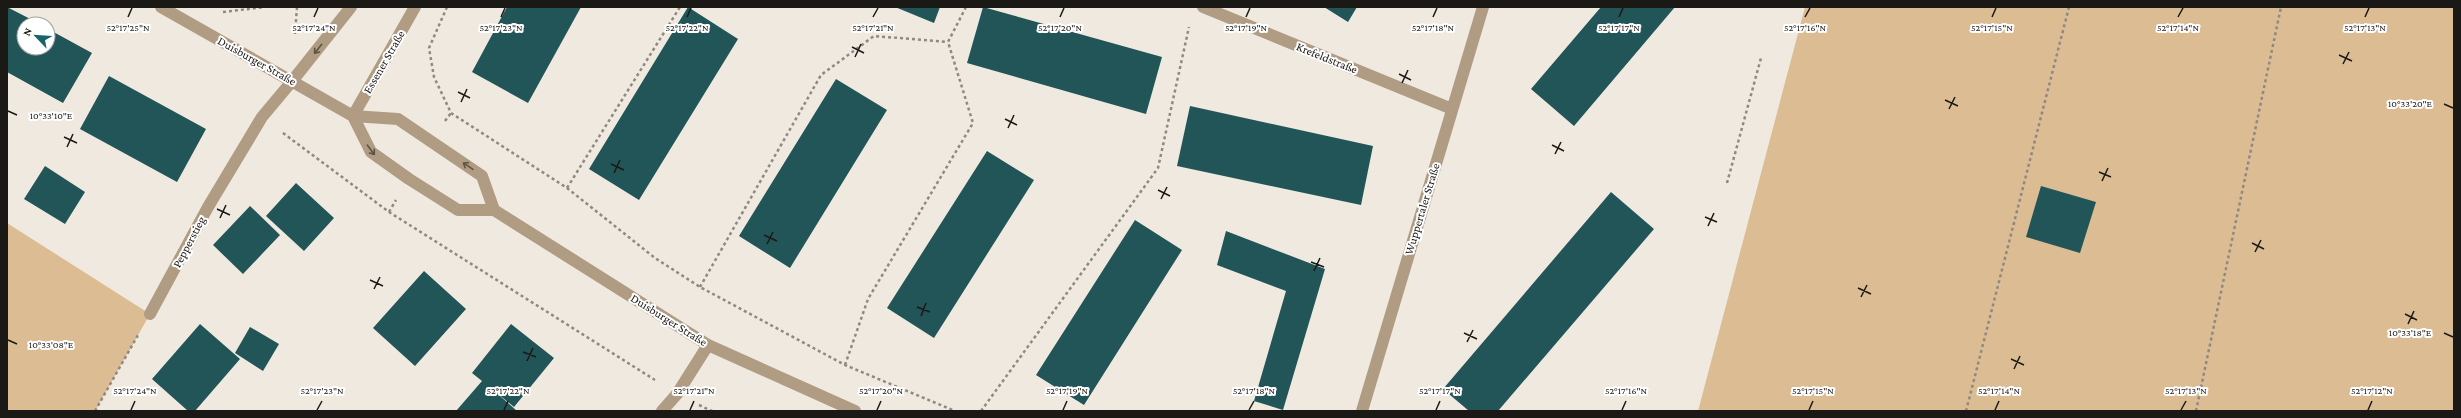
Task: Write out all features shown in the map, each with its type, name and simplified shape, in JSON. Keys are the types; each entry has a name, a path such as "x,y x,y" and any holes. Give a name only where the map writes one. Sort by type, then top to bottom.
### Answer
{"street":[{"name":"Duisburger Straße","path":"161,7 293,80 353,116 398,119 482,176 494,210 708,345 855,411"},
{"path":"293,80 351,7"},
{"name":"Essener Straße","path":"353,116 415,7"},
{"name":"Krefeldstraße","path":"1203,7 1452,109"},
{"name":"Wuppertaler Straße","path":"1362,411 1483,7"},
{"name":"Pepperstieg","path":"150,314 208,207 262,117 293,80"},
{"path":"353,116 371,152 409,179 458,210 494,210"},
{"path":"662,411 677,394 708,345"}],"path":[{"path":"447,7 429,48 434,77 451,113 567,188 655,258 700,287 844,365 955,411"},
{"path":"567,188 680,7"},
{"path":"844,365 868,299 973,123 948,42 966,7"},
{"path":"1966,411 2069,7"},
{"path":"2196,411 2282,7"},
{"path":"981,411 1158,168 1190,22"},
{"path":"700,287 821,75 874,36 948,42"},
{"path":"1727,183 1761,58"},
{"path":"262,117 389,212 677,394 712,411"},
{"path":"95,411 150,314"}],"shaded area":[{"path":"1805,7 2454,7 2454,411 1698,411"},
{"path":"7,223 150,314 95,411 7,411"}],"building":[{"path":"7,7 24,16 16,16 16,56 56,56 56,33 92,53 63,103 7,72"},
{"path":"507,7 581,7 528,103 472,72"},
{"path":"688,7 738,39 639,200 589,169"},
{"path":"895,7 940,7 934,23"},
{"path":"983,7 1162,57 1146,114 967,63"},
{"path":"1324,7 1357,7 1348,22"},
{"path":"1601,7 1675,7 1574,126 1531,89"},
{"path":"109,76 206,129 177,182 80,129"},
{"path":"836,79 887,110 790,268 739,236"},
{"path":"1190,106 1373,146 1361,205 1177,166"},
{"path":"987,151 1034,180 934,338 887,308"},
{"path":"45,166 85,192 65,224 24,199"},
{"path":"296,183 334,218 304,251 266,216"},
{"path":"2041,186 2096,202 2080,253 2026,237"},
{"path":"1611,192 1654,229 1498,411 1469,411 1443,389"},
{"path":"250,206 280,235 243,274 213,245"},
{"path":"1135,220 1182,250 1084,405 1036,375"},
{"path":"1226,231 1325,269 1283,410 1254,401 1286,291 1217,265"},
{"path":"424,271 466,309 415,366 373,328"},
{"path":"200,324 240,359 195,411 188,411 152,379"},
{"path":"511,324 554,358 514,407 492,389 517,411 456,411 482,381 472,373"},
{"path":"250,327 279,344 263,371 235,353"}]}
